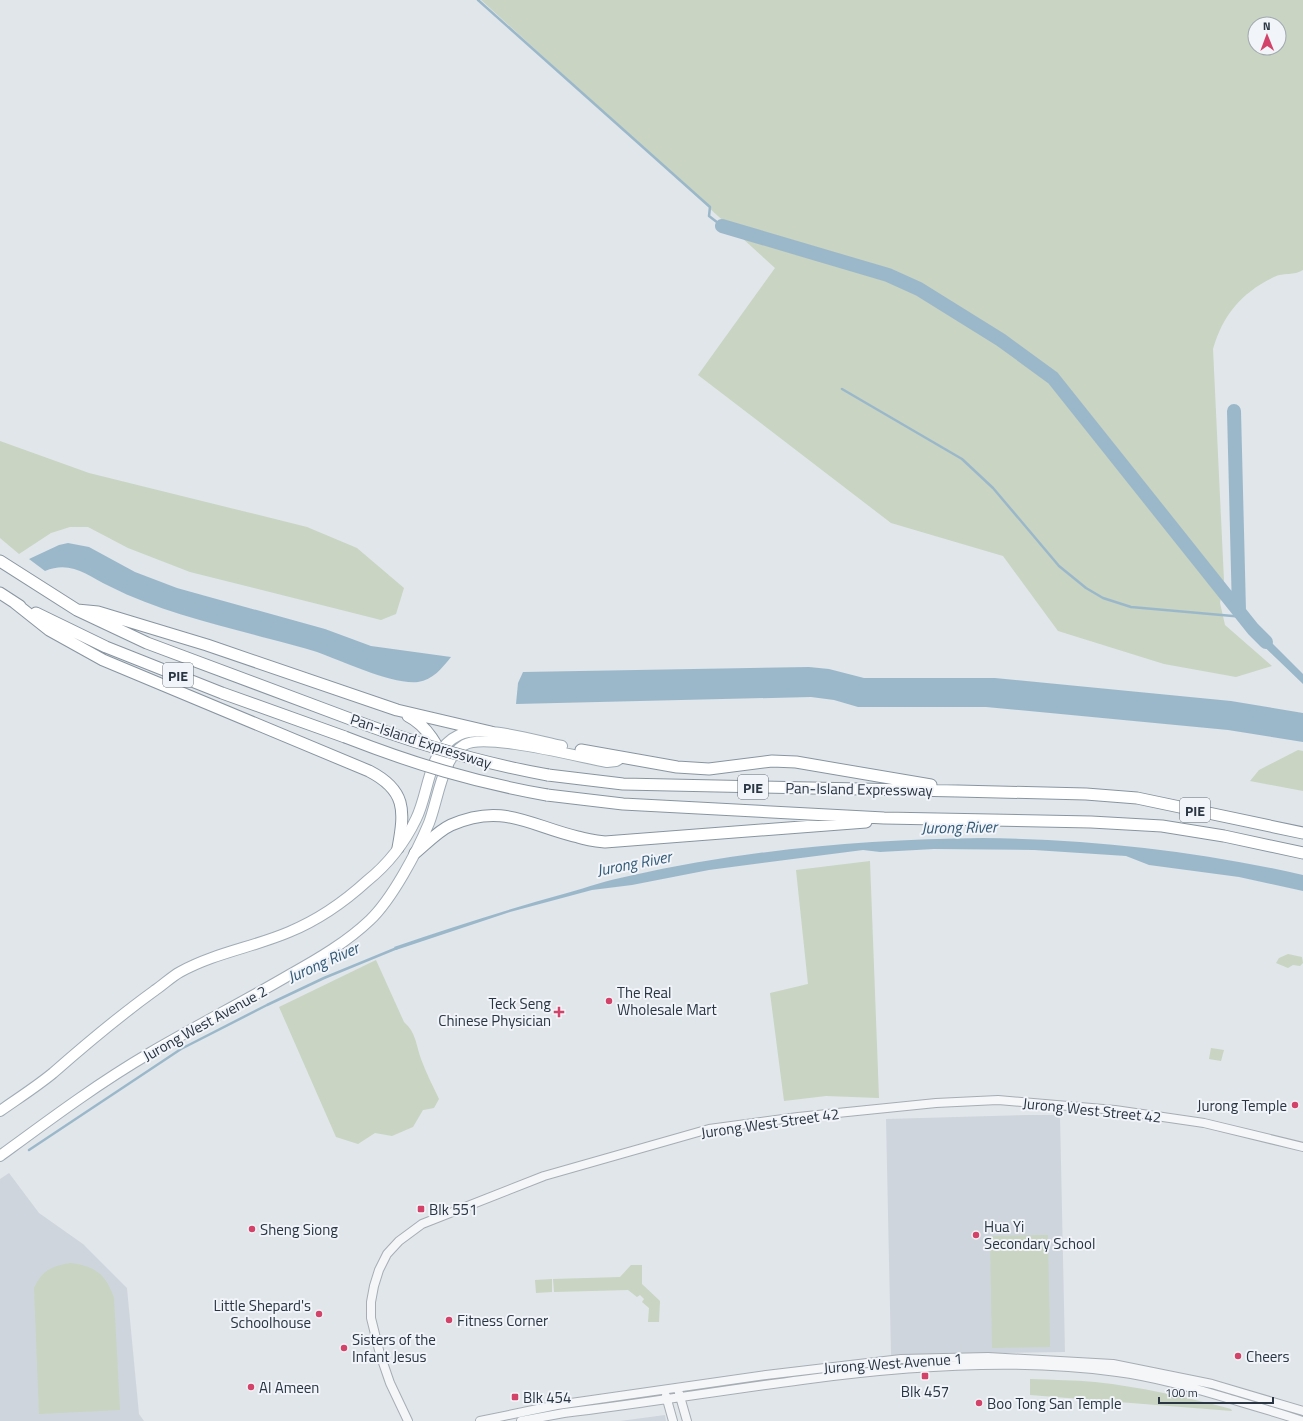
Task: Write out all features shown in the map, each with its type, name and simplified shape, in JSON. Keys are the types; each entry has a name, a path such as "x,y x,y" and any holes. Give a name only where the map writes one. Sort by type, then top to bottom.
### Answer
{"highway":[{"name":"Pan-Island Expressway","path":"0,561 77,610 147,643 353,720 446,752 498,766 548,775 623,784 1086,794 1137,798 1303,833"},
{"name":"Pan-Island Expressway","path":"0,593 15,603 106,647 222,693 438,771 492,785 547,795 623,804 903,818 1091,822 1162,826 1224,836 1303,853"},
{"path":"15,603 49,630 103,660 369,770 384,779 394,790 401,809 402,827 398,848"},
{"path":"77,610 98,612 207,645 397,710 491,732"},
{"path":"397,710 415,719 424,728 440,751 447,766"},
{"path":"581,750 677,767 709,769 772,761 796,762 867,775 908,780 958,791"},
{"path":"415,853 450,825 473,817 492,815 517,817 577,837 605,842 808,828 903,818"}],"main road":[{"path":"0,1111 51,1074 89,1040 180,972 202,962 289,932 319,917 354,893 374,876 398,848 417,818 424,801 430,773 440,751 450,740 460,734 472,732 491,732 581,750"},
{"name":"Jurong West Avenue 2","path":"0,1156 68,1106 111,1077 150,1053 316,960 369,921 385,903 415,853 429,824 447,766 458,749 465,744 483,740 607,762 616,761 621,758"}],"street":[{"name":"Jurong West Street 42","path":"408,1421 382,1361 371,1318 374,1286 379,1270 387,1254 400,1241 422,1224 493,1195 555,1173 709,1129 905,1106 986,1101 1067,1105 1122,1111 1204,1123 1303,1147"},
{"name":"Jurong West Avenue 1","path":"480,1421 526,1410 766,1375 901,1359 1010,1357 1082,1360 1144,1369 1212,1384 1303,1411"},
{"name":"Jurong West Avenue 1","path":"521,1421 564,1413 892,1371 1024,1365 1118,1372 1159,1380 1210,1393 1302,1421"},
{"path":"678,1388 687,1421"},
{"path":"665,1390 673,1421"}],"shaded area":[{"name":"Hua Yi Secondary School","path":"1060,1115 1065,1352 891,1355 886,1119"},
{"path":"9,1173 39,1213 83,1244 127,1288 139,1414 144,1421 0,1421 0,1179"},
{"path":"665,1415 666,1421 620,1421"}],"green space":[{"path":"481,0 1303,0 1303,270 1296,273 1274,277 1252,290 1228,315 1213,349 1224,581 1220,603 1225,625 1272,666 1236,677 1164,664 1058,631 1003,556 891,523 698,375 775,268"},
{"path":"0,441 89,473 307,527 357,548 404,588 396,614 381,620 190,572 128,548 88,527 70,527 51,533 19,554 0,538"},
{"path":"1298,750 1303,751 1303,791 1250,781 1259,770"},
{"path":"870,861 879,1098 826,1096 784,1101 770,993 808,984 796,870"},
{"path":"1288,954 1302,957 1303,963 1300,966 1293,965 1288,968 1276,963 1279,958"},
{"path":"376,960 404,1022 413,1034 427,1074 439,1099 434,1108 423,1110 413,1127 392,1136 375,1133 358,1144 336,1137 279,1007"},
{"path":"1211,1048 1224,1050 1221,1061 1209,1059"},
{"path":"1048,1235 1050,1347 992,1348 990,1236"},
{"path":"70,1263 79,1264 93,1269 103,1277 114,1298 120,1410 39,1414 34,1288 44,1273 48,1270"},
{"path":"631,1265 642,1265 642,1284 660,1301 659,1322 648,1322 649,1308 642,1302 644,1299 640,1295 637,1297 628,1290 554,1292 553,1279 620,1277"},
{"path":"552,1279 552,1292 536,1293 535,1280"},
{"path":"1030,1379 1087,1381 1112,1384 1197,1400 1231,1409 1232,1411 1030,1395"}],"water":[{"path":"68,543 89,547 135,572 177,588 325,629 371,646 451,657 437,673 428,679 418,682 395,680 368,672 311,650 168,610 128,595 78,570 62,567 45,571 29,559 59,545"},
{"path":"1255,626 1303,674 1303,684 1250,633"},
{"path":"809,667 829,669 864,678 995,678 1231,701 1303,713 1303,742 1228,730 986,707 858,707 834,700 811,697 516,704 518,683 523,672"},
{"name":"Jurong River","path":"983,838 1104,844 1224,859 1303,875 1303,891 1239,877 1149,865 1126,856 1034,850 934,849 880,852 863,850 709,870 632,885 592,890 510,912 396,950 394,947 524,905 621,878 673,867 717,859 805,848 894,841"}],"waterway":[{"path":"478,0 710,207 709,216 722,226"},
{"path":"722,226 888,275 919,289 1001,340 1053,378 1253,629 1266,642"},
{"path":"842,389 962,459 993,488 1059,566 1086,588 1103,598 1131,607 1244,617"},
{"path":"1234,411 1239,611"},
{"name":"Jurong River","path":"29,1150 181,1049 324,978 397,948"}],"place":[{"name":"The Real Wholesale Mart","path":"609,1001"},
{"name":"Teck Seng Chinese Physician","path":"559,1012"},
{"name":"Jurong Temple","path":"1295,1105"},
{"name":"Blk 551","path":"421,1209"},
{"name":"Sheng Siong","path":"252,1229"},
{"name":"Hua Yi Secondary School","path":"976,1235"},
{"name":"Little Shepard's Schoolhouse","path":"319,1314"},
{"name":"Fitness Corner","path":"449,1320"},
{"name":"Sisters of the Infant Jesus","path":"344,1348"},
{"name":"Cheers","path":"1238,1356"},
{"name":"Blk 457","path":"925,1376"},
{"name":"Al Ameen","path":"251,1387"},
{"name":"Blk 454","path":"515,1397"},
{"name":"Boo Tong San Temple","path":"979,1403"}]}
